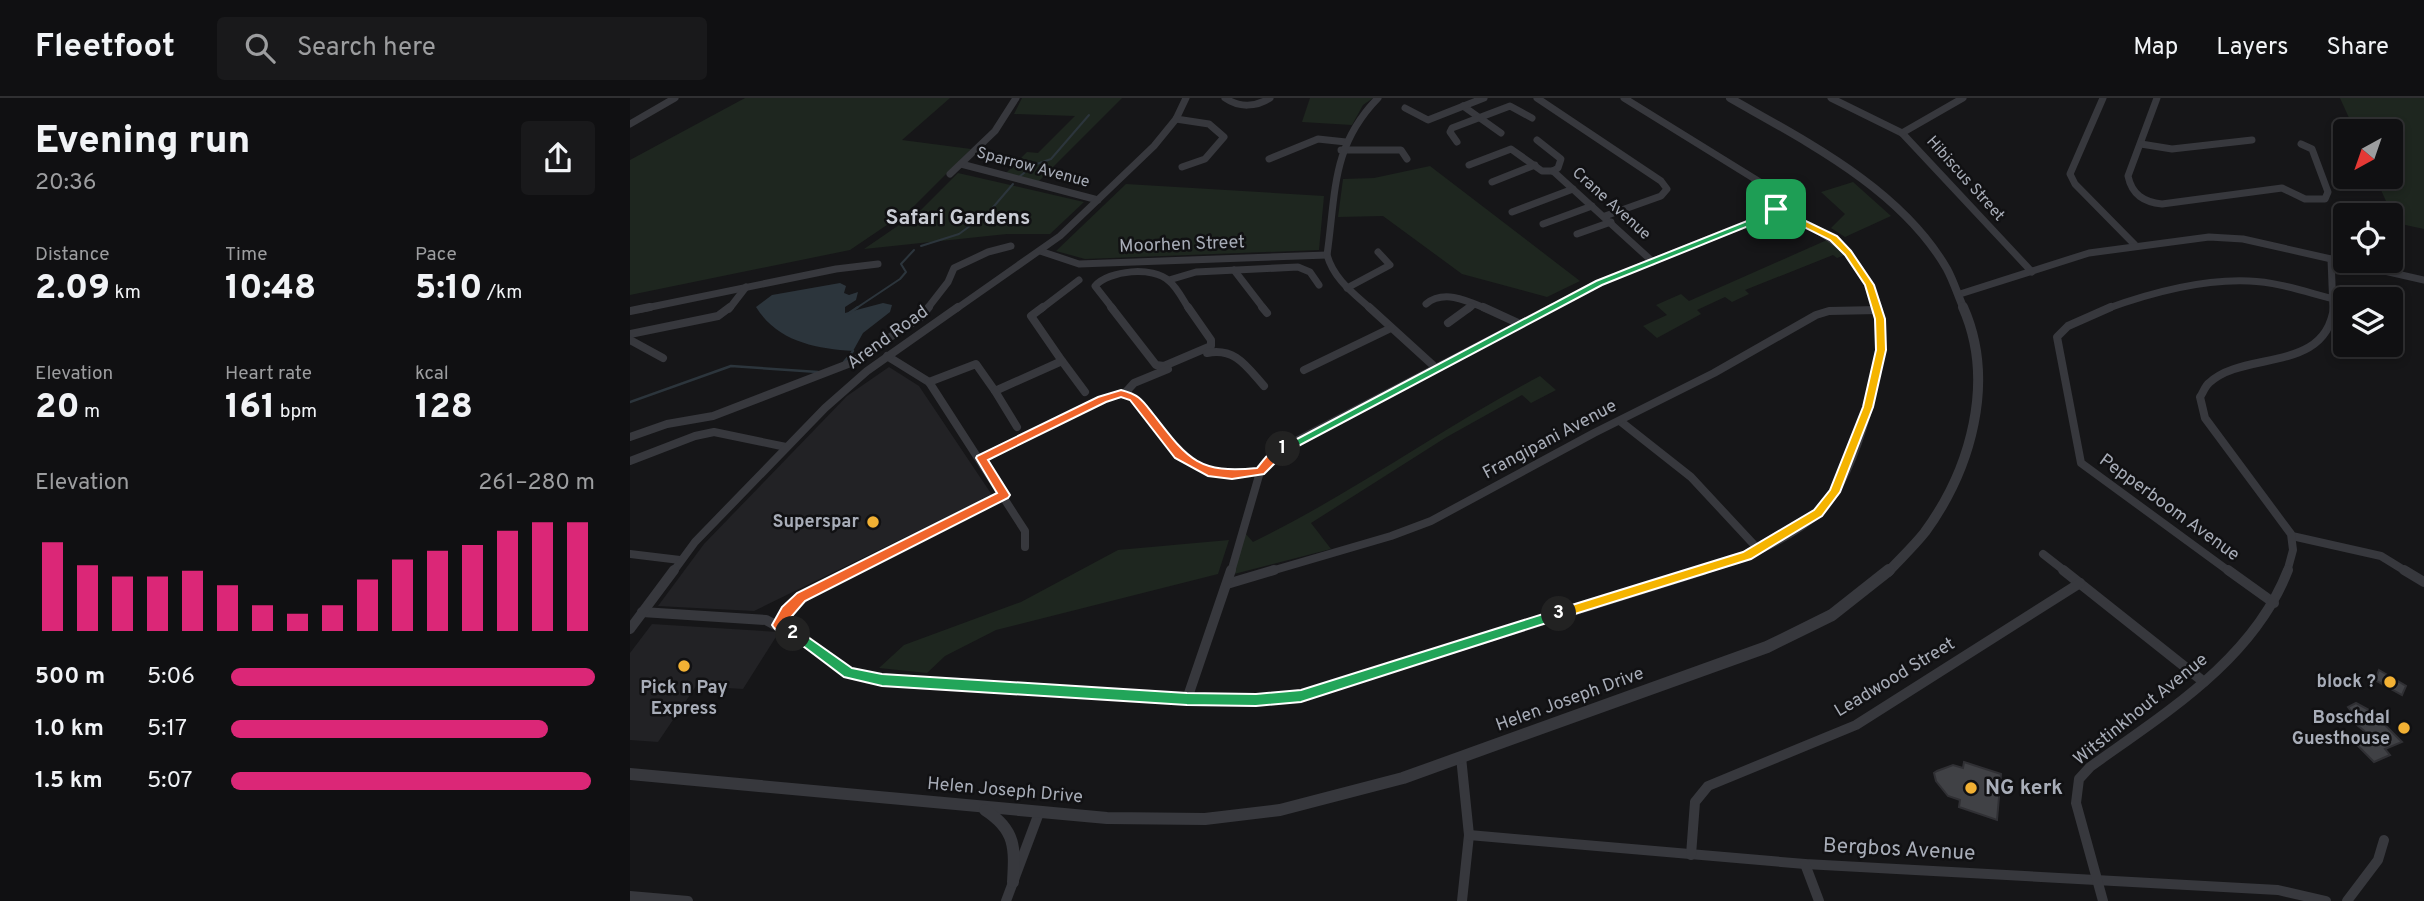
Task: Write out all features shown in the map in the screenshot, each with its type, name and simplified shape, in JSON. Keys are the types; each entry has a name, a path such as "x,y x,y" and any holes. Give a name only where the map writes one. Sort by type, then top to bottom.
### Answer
{"street":[{"path":"630,124 675,98"},
{"path":"950,174 1002,123 1016,98"},
{"name":"Arend Road","path":"630,629 680,561 786,447 849,386 887,356 1040,251 1154,146 1176,119 1186,98"},
{"path":"1226,98 1232,103 1254,105 1270,98"},
{"path":"1378,98 1360,118 1341,150 1327,255 1331,269 1347,288 1436,368"},
{"path":"1405,108 1428,120 1484,98"},
{"path":"1536,98 1661,181 1667,189 1661,197 1577,234"},
{"path":"1624,98 1763,184 1774,194 1776,209"},
{"name":"Helen Joseph Drive","path":"630,774 1039,813 1158,821 1237,817 1308,804 1374,786 1461,757 1745,656 1797,634 1837,611 1892,570 1913,549 1949,498 1962,471 1980,407 1976,339 1960,294 1922,235 1886,197 1817,148 1730,98"},
{"name":"Hibiscus Street","path":"1831,98 1902,133 2032,272"},
{"path":"1902,133 1963,98"},
{"path":"2103,98 2070,174 2075,184 2136,246"},
{"path":"2157,98 2128,176 2129,184 2142,200 2154,204 2278,189 2312,200 2327,198 2328,192 2313,151 2301,144"},
{"path":"1463,106 1501,133"},
{"path":"1457,142 1450,130 1512,106 1532,118"},
{"path":"1176,119 1204,122 1222,132 1224,136 1205,159 1182,167"},
{"path":"1269,159 1315,139 1346,142"},
{"name":"Crane Avenue","path":"1537,140 1560,159 1558,168 1553,171 1653,262"},
{"path":"2141,144 2172,149 2252,140"},
{"path":"1469,165 1511,149 1542,171 1553,171"},
{"path":"1341,150 1401,150 1407,159"},
{"name":"Sparrow Avenue","path":"961,164 1098,200"},
{"path":"1492,183 1535,165"},
{"path":"1512,212 1573,189"},
{"path":"1543,224 1592,205"},
{"path":"1187,699 1227,584 1260,471 1273,456 1294,442 1599,283 1768,215 1776,209"},
{"path":"642,612 766,620 779,625 848,673 868,678 1187,699 1256,700 1301,696 1746,556 1818,513 1835,492 1868,407 1882,341 1878,310 1865,276 1840,245 1827,234 1776,209"},
{"path":"1960,294 2089,253 2231,237 2424,281"},
{"path":"630,437 667,424 713,416 848,364 920,318 948,282 954,268 1011,246"},
{"name":"Moorhen Street","path":"1040,251 1079,264 1327,255"},
{"path":"1347,288 1390,265 1378,252"},
{"path":"2331,259 2333,287"},
{"path":"1152,274 1155,262"},
{"path":"630,311 836,269 878,264"},
{"path":"1169,280 1213,344 1160,366 1095,286 1103,277 1152,274 1169,280 1196,272 1304,268 1319,285"},
{"path":"1234,270 1267,313"},
{"path":"1079,280 1031,316 1085,392"},
{"name":"Pepperboom Avenue","path":"2274,603 2081,463 2057,337 2060,331 2075,321 2156,293 2238,281 2261,282 2333,299"},
{"path":"630,334 718,316 728,310 746,287"},
{"path":"1426,304 1441,296 1505,315 1520,324"},
{"path":"1448,323 1473,305"},
{"path":"2333,305 2329,327 2314,343 2287,358 2239,368 2214,378 2203,386 2199,405 2208,423 2292,536 2381,556 2424,582"},
{"name":"Frangipani Avenue","path":"1227,584 1417,527 1714,373 1816,315 1829,311 1878,310"},
{"path":"1304,370 1391,328"},
{"path":"630,340 663,358"},
{"path":"981,458 1102,399 1125,393 1141,380 1219,349 1232,353 1264,386"},
{"path":"887,356 929,382 1004,495 1025,531 1026,547"},
{"path":"995,391 1062,361"},
{"path":"929,382 976,364 1017,427"},
{"path":"1125,393 1140,402 1179,455 1196,467 1219,474 1260,471"},
{"path":"1620,421 1691,477 1758,549"},
{"path":"630,461 695,436 714,432 786,447"},
{"path":"779,625 794,603 811,591 1004,495"},
{"name":"Witstinkhout Avenue","path":"2104,901 2077,803 2080,779 2090,767 2204,682 2255,629 2274,603 2291,562 2294,549 2292,536"},
{"path":"630,554 680,561"},
{"path":"2043,554 2204,682"},
{"name":"Leadwood Street","path":"1690,855 1695,802 1708,786 1856,725 2080,583"},
{"path":"1461,757 1469,835 1462,901"},
{"path":"980,807 995,816 1013,839 1013,882"},
{"path":"1006,901 1039,813"},
{"name":"Bergbos Avenue","path":"1469,835 1804,864 2278,890 2326,901"},
{"path":"2347,901 2354,889 2370,875 2379,859 2384,840"},
{"path":"1804,864 1819,901"},
{"path":"630,896 688,901"}],"shaded area":[{"path":"745,98 950,98 902,140 971,149 912,208 850,250 630,295 630,160"},
{"path":"1022,98 1122,98 1037,183 1004,175 1027,152 1038,153 1075,116 1014,114"},
{"path":"1310,98 1373,98 1363,105 1352,125 1302,122"},
{"path":"2340,98 2424,98 2424,229 2403,224 2403,203 2387,203 2380,189 2403,189 2403,119 2350,119"},
{"path":"1430,166 1580,281 1547,297 1462,274 1383,216 1338,217 1343,179 1374,178"},
{"path":"958,173 1084,202 1050,234 1007,234 864,249 921,210"},
{"path":"1853,182 1891,216 1845,237 1831,228 1845,214 1821,192"},
{"path":"1126,184 1324,196 1319,250 1085,259 1056,251"},
{"path":"1827,240 1845,255 1837,258 1833,255 1745,290 1749,294 1732,302 1725,297 1697,310 1701,314 1657,338 1643,326 1667,315 1656,305 1681,294 1689,301"},
{"path":"840,283 846,286 844,293 849,295 858,292 856,300 845,307 845,313 883,303 892,305 890,312 863,333 853,351 811,345 786,336 765,319 756,307 772,295"},
{"path":"889,367 919,386 992,495 754,611 658,606 704,544 847,396"},
{"path":"1540,376 1556,390 1531,403 1522,395 1445,438 1311,523 1331,549 1234,574 1245,533 1253,542 1290,523"},
{"path":"1229,540 1218,574 996,630 945,656 927,673 879,668 904,645 1021,602 1118,550"},
{"path":"652,624 779,632 743,689 696,686 658,742 630,740 630,653"}],"building":[{"name":"block ?","path":"2379,670 2406,686 2402,695 2375,680"},
{"name":"Boschdal Guesthouse","path":"2356,703 2371,711 2402,742 2385,749 2390,755 2374,762 2353,741 2369,735 2344,714 2351,711 2348,707"},
{"name":"NG kerk","path":"1964,762 2001,774 1997,820 1959,807 1960,800 1948,796 1936,781 1934,773 1953,765 1963,768"}],"waterway":[{"path":"1019,177 1034,165 1051,159 1089,115"},
{"path":"921,246 959,234 989,212 1013,184"},
{"path":"849,313 900,279 906,272 901,264 914,250"},
{"path":"844,362 853,351"},
{"path":"630,402 731,366 818,372"}],"place":[{"name":"Superspar","path":"873,522"},
{"name":"Pick n Pay Express","path":"684,666"},
{"name":"block ?","path":"2390,682"},
{"name":"Boschdal Guesthouse","path":"2404,728"},
{"name":"NG kerk","path":"1971,788"}],"district":[{"name":"Safari Gardens","path":"958,218"}],"route":[{"path":"1776,209 1834,238 1856,262 1875,298 1882,341 1868,407 1850,457 1828,504 1818,513 1746,556 1301,696 1280,699 1187,699 868,678 848,673 834,665 779,625 794,603 811,591 1004,495 981,458 1102,399 1130,394 1140,402 1179,455 1196,467 1219,474 1260,471 1273,456 1294,442 1579,293 1768,215 1776,209"}]}
